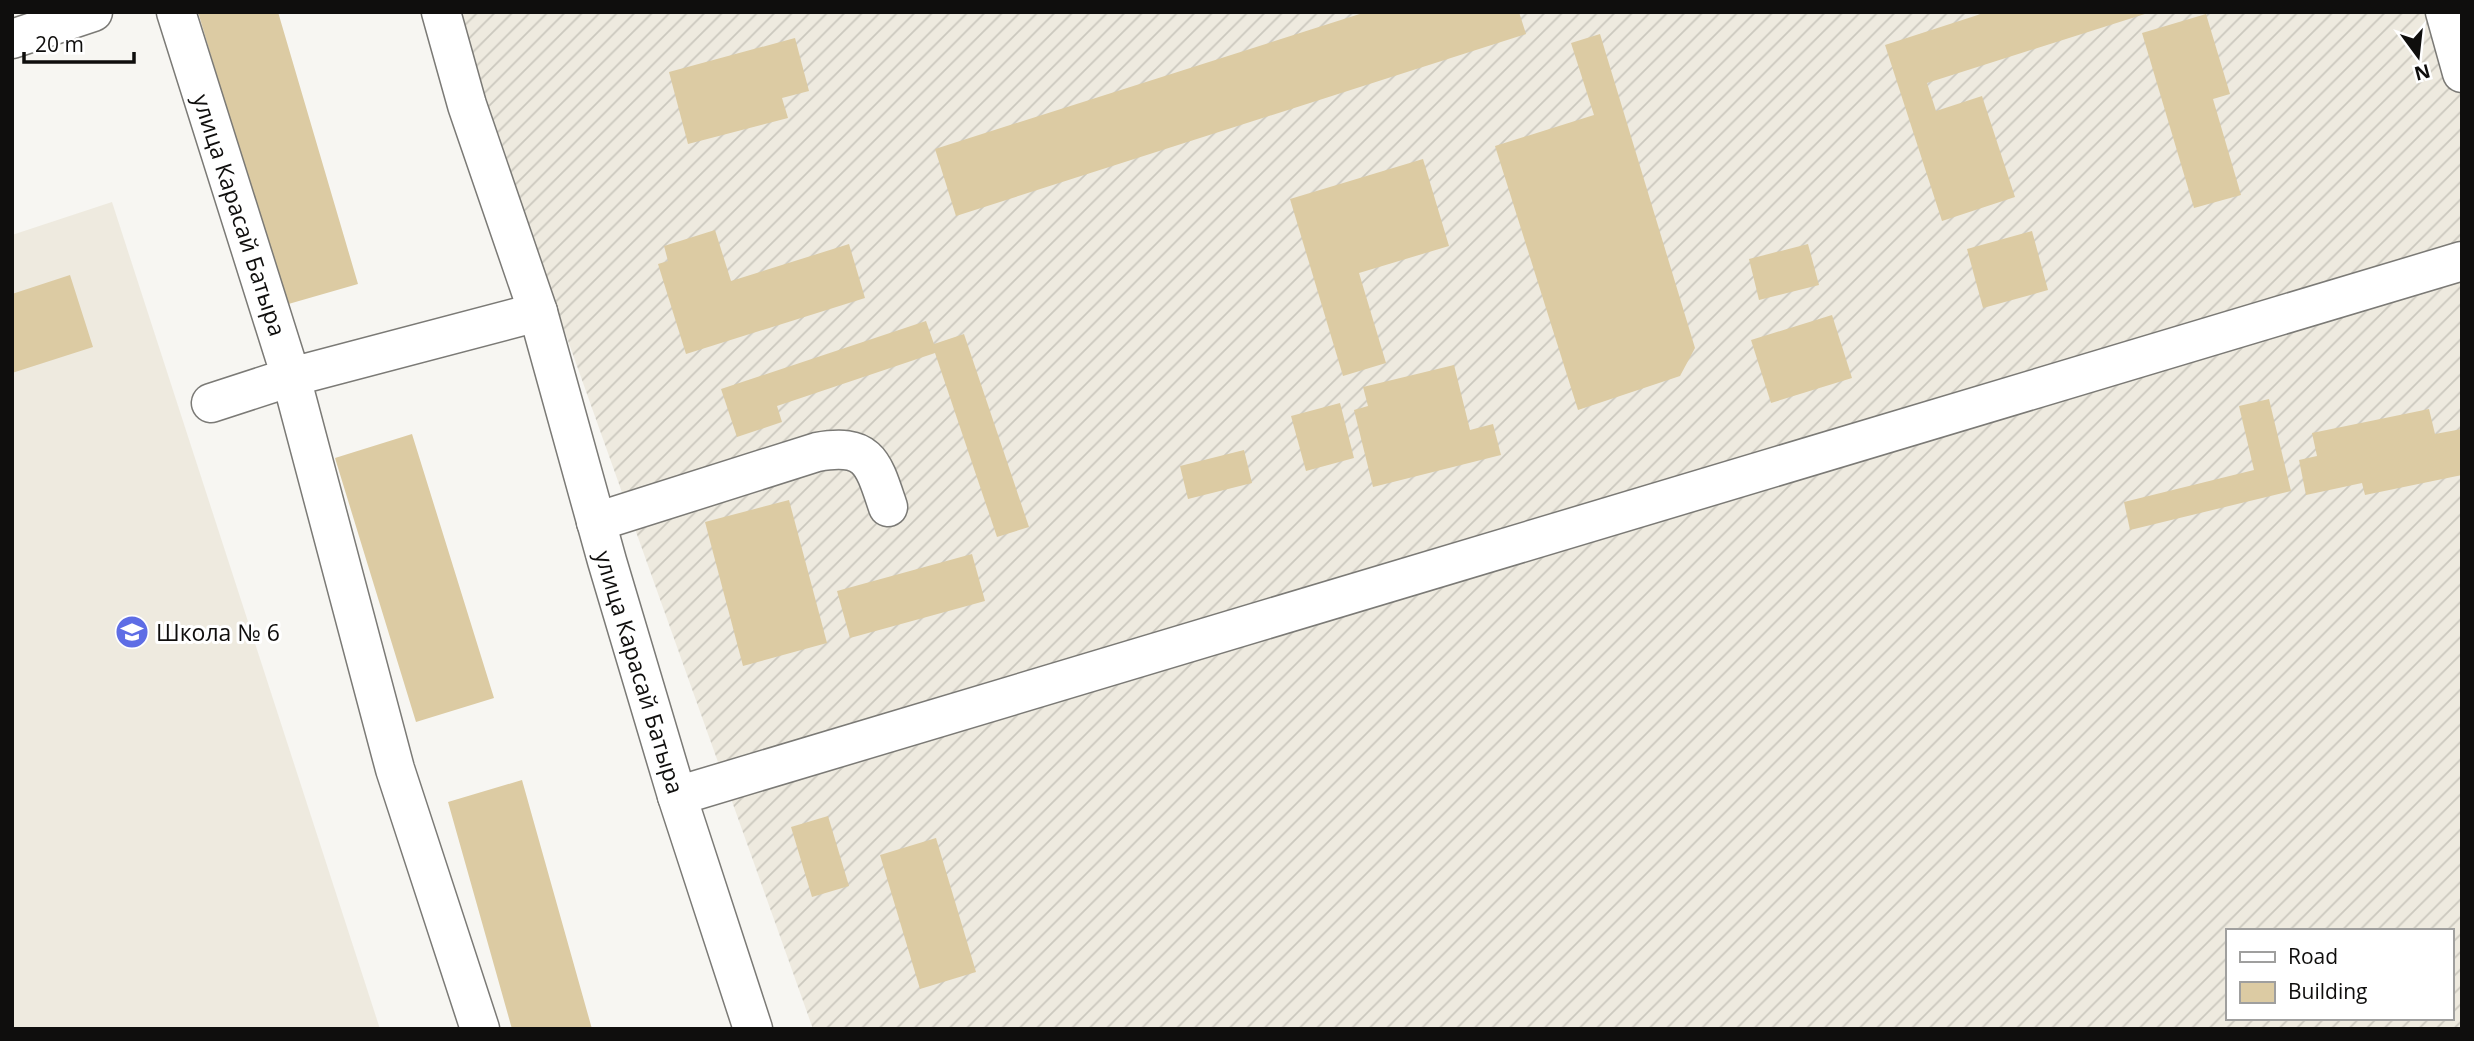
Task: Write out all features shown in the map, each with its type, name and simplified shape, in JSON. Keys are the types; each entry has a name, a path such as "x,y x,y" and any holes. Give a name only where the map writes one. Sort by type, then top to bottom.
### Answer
{"street":[{"path":"12,39 93,12"},
{"name":"улица Карасай Батыра","path":"176,12 291,377 394,769 480,1029"},
{"name":"улица Карасай Батыра","path":"441,12 467,105 538,312 596,522 677,796 752,1029"},
{"path":"2445,12 2462,73"},
{"path":"677,796 2462,261"},
{"path":"211,403 291,377 538,312"},
{"path":"596,522 817,452 842,448 863,454 877,474 888,507"}],"shaded area":[{"path":"451,12 2462,12 2462,1029 813,1029"},
{"name":"Школа № 6","path":"112,202 380,1029 12,1029 12,235"}],"building":[{"path":"198,12 278,12 358,284 285,305"},
{"path":"1366,12 1519,12 1526,34 956,216 935,149"},
{"path":"1987,12 2148,13 1927,83 1936,111 1982,96 2015,197 1942,221 1885,45"},
{"path":"2206,14 2230,94 2213,99 2241,195 2194,208 2142,33"},
{"path":"1600,34 1695,348 1680,376 1578,410 1495,146 1594,115 1571,43"},
{"path":"795,38 809,91 782,98 788,118 688,144 669,72"},
{"path":"1423,159 1449,246 1359,273 1386,363 1343,376 1290,199"},
{"path":"715,230 731,281 849,244 865,298 686,354 658,264 668,261 664,246"},
{"path":"2032,231 2048,290 1983,308 1967,249"},
{"path":"1808,244 1819,285 1759,300 1749,259"},
{"path":"70,275 93,347 12,373 12,294"},
{"path":"1832,315 1852,378 1771,403 1751,340"},
{"path":"926,321 934,344 964,334 1029,527 997,537 935,353 777,406 782,422 737,437 721,389"},
{"path":"1454,365 1470,430 1493,424 1501,455 1373,487 1354,410 1368,406 1363,387"},
{"path":"2269,399 2291,491 2130,530 2124,502 2254,470 2239,406"},
{"path":"1340,403 1354,458 1306,471 1291,416"},
{"path":"2429,409 2435,434 2462,429 2462,475 2365,495 2362,483 2306,495 2299,460 2317,456 2312,433"},
{"path":"412,434 494,698 416,722 335,458"},
{"path":"1244,450 1252,483 1188,499 1180,466"},
{"path":"789,500 827,643 743,666 705,522"},
{"path":"972,554 985,601 850,638 837,591"},
{"path":"522,780 592,1029 512,1029 448,802"},
{"path":"828,816 849,886 812,897 791,827"},
{"path":"936,838 976,972 920,989 880,855"}],"place":[{"name":"Школа № 6","path":"132,632"}]}
